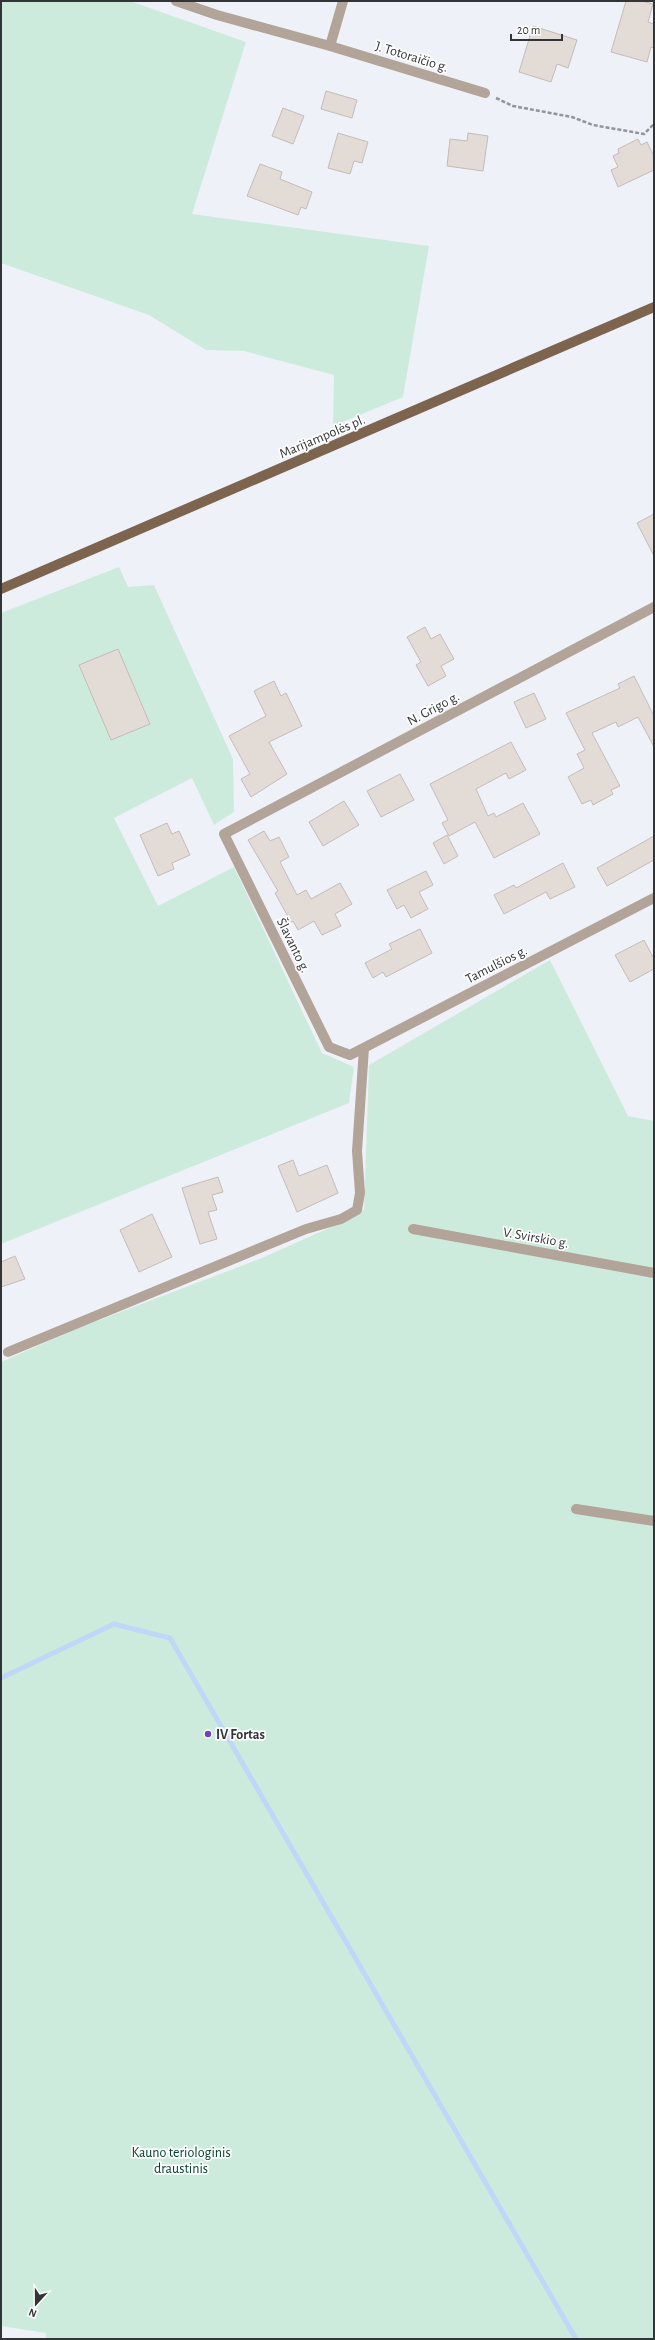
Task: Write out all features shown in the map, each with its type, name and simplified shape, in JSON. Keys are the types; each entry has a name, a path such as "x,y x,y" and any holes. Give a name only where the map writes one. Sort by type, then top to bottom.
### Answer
{"main road":[{"name":"Marijampolės pl.","path":"1,589 654,307"}],"street":[{"name":"J. Totoraičio g.","path":"176,1 217,15 330,46 485,93"},
{"path":"330,46 343,1"},
{"name":"N. Grigo g.","path":"224,834 654,607"},
{"name":"Šlavanto g.","path":"224,834 329,1047 350,1055"},
{"name":"Tamulšios g.","path":"350,1055 654,898"},
{"path":"8,1352 306,1229 341,1219 357,1210 360,1193 357,1151 364,1048"},
{"name":"V. Svirskio g.","path":"413,1229 654,1273"},
{"path":"576,1508 654,1521"}],"path":[{"path":"485,93 512,106 572,117 593,125 644,134 654,124"}],"green space":[{"path":"1,1 130,1 246,42 192,214 429,246 403,397 333,426 334,375 244,351 206,350 149,315 1,263"},
{"path":"119,567 128,587 154,585 233,759 234,812 214,825 192,778 114,818 158,906 234,867 322,1053 354,1067 349,1103 1,1244 1,613"},
{"name":"Kauno teriologinis draustinis","path":"550,960 628,1116 654,1121 654,2339 46,2339 46,2333 1,2326 1,1362 76,1329 262,1258 356,1216 364,1209 369,1065"}],"building":[{"path":"626,1 642,1 653,4 648,22 654,24 654,48 651,47 647,62 611,52"},
{"path":"533,26 577,40 568,68 557,64 551,82 519,72"},
{"path":"326,91 357,100 352,118 321,109"},
{"path":"283,108 304,116 293,144 272,136"},
{"path":"338,133 368,142 362,163 354,161 350,174 328,168"},
{"path":"468,133 488,136 483,171 447,166 450,139 467,141"},
{"path":"638,139 641,145 647,142 654,156 654,170 618,187 611,170 618,167 613,156 619,153 618,149"},
{"path":"260,164 282,172 280,179 312,192 306,209 301,207 298,215 247,196"},
{"path":"654,514 654,556 637,523"},
{"path":"425,627 431,639 440,634 454,659 441,666 446,676 428,686 416,665 421,662 407,637"},
{"path":"118,649 150,724 111,740 79,665"},
{"path":"634,676 654,716 654,747 638,717 618,727 616,722 592,733 620,786 611,790 613,794 593,805 591,800 582,804 568,777 584,768 577,754 585,750 566,713 620,688 618,684"},
{"path":"274,681 281,696 286,693 302,726 269,742 287,774 251,797 241,779 250,774 229,736 266,716 254,691"},
{"path":"534,693 546,719 526,728 514,702"},
{"path":"511,742 526,770 509,779 506,773 476,789 488,816 494,813 496,817 523,803 540,834 494,858 475,822 449,836 442,823 448,820 430,784"},
{"path":"400,774 414,800 381,817 367,791"},
{"path":"344,801 359,825 323,846 309,822"},
{"path":"167,823 172,834 179,831 190,855 172,863 174,869 158,876 140,835"},
{"path":"264,831 270,841 279,837 289,857 280,862 297,895 306,890 311,899 340,883 352,904 335,914 341,926 322,935 314,921 298,930 293,921 291,922 275,893 278,891 248,840"},
{"path":"447,835 458,856 444,864 433,843"},
{"path":"654,836 654,860 607,886 597,868"},
{"path":"563,863 575,887 550,899 546,892 504,914 494,895 514,885 516,888"},
{"path":"426,871 433,885 419,892 428,909 411,918 404,905 397,909 387,890"},
{"path":"420,929 432,953 386,977 383,972 373,978 365,963 392,949 389,944"},
{"path":"644,940 654,959 654,969 630,982 615,955"},
{"path":"293,1160 299,1176 327,1165 338,1193 297,1212 278,1166"},
{"path":"218,1177 223,1192 212,1195 217,1210 208,1212 217,1239 200,1244 182,1188"},
{"path":"152,1214 172,1257 139,1272 120,1230"},
{"path":"15,1256 25,1279 1,1287 1,1262"}],"waterway":[{"path":"1,1678 114,1624 170,1638 576,2339"}],"place":[{"name":"IV Fortas","path":"208,1734"}]}
